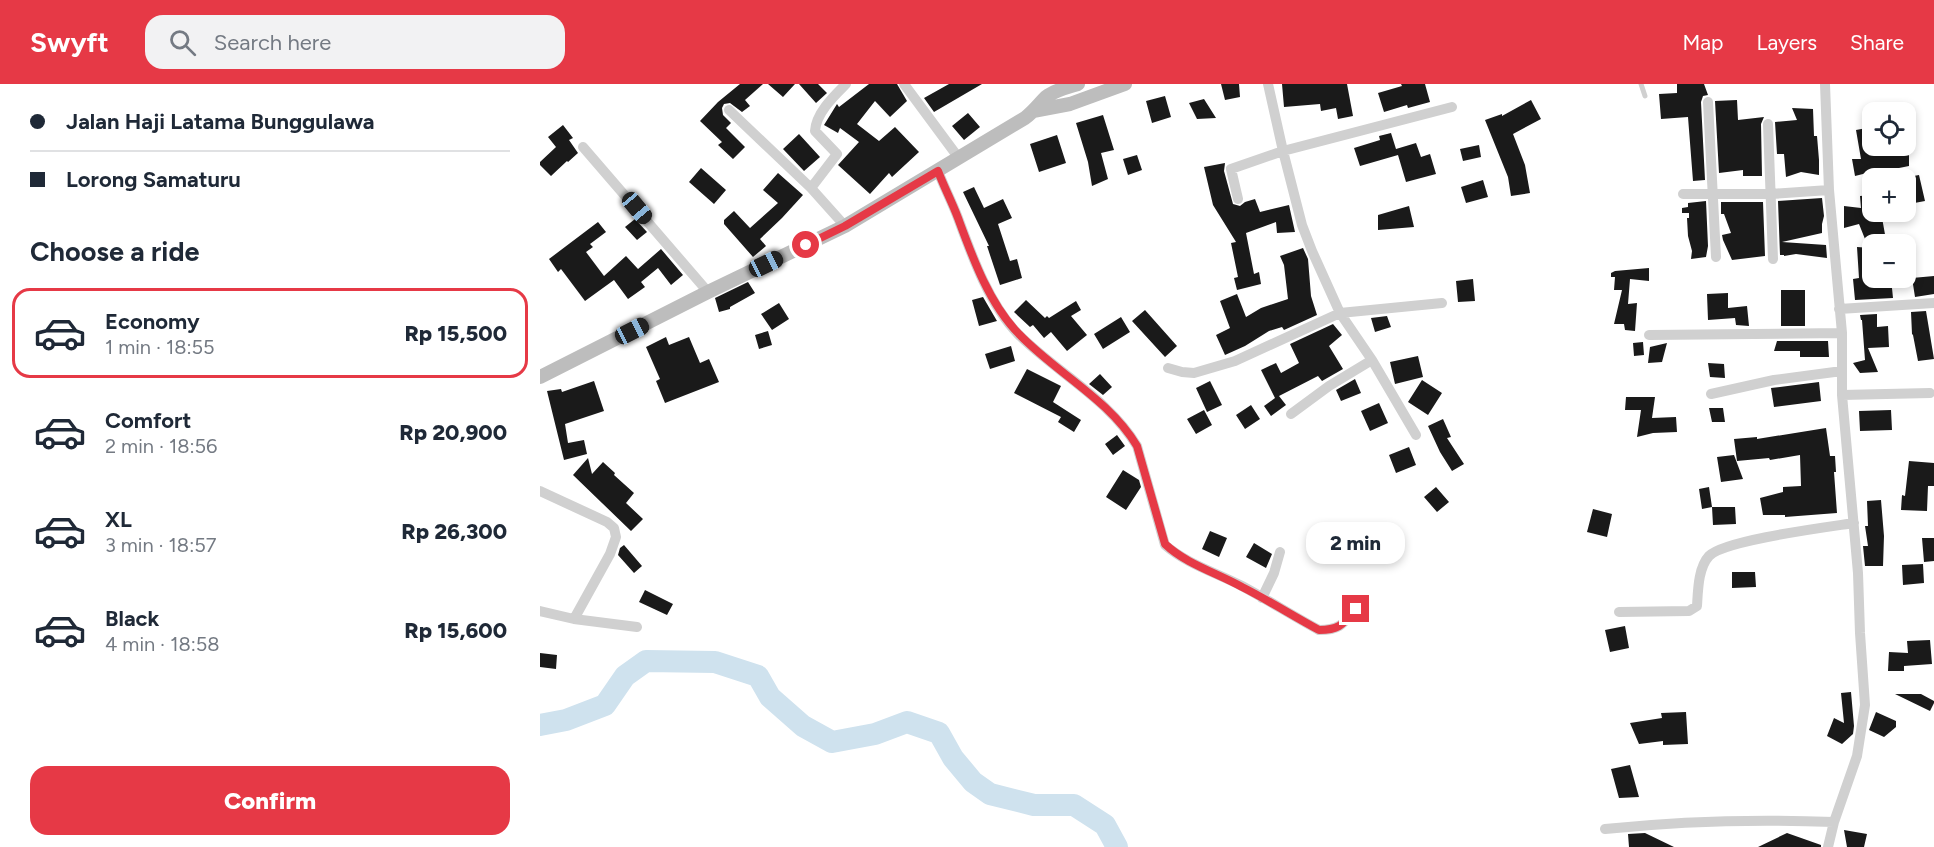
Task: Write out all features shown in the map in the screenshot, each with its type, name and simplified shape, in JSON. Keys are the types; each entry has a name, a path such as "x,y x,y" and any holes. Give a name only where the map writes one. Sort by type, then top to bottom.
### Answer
{"main road":[{"path":"1048,96 1070,104 1125,84"},
{"path":"540,377 845,226 1034,111 1048,96 1070,85 1070,104"}],"street":[{"path":"811,188 837,154 815,131 816,122 846,84"},
{"path":"904,84 958,157"},
{"path":"1268,84 1302,225 1340,313 1372,360 1416,435"},
{"path":"1825,84 1829,190 1842,333 1842,395 1854,523 1865,705 1857,756 1834,822 1828,847"},
{"path":"1708,102 1716,257"},
{"path":"1238,199 1232,168 1452,107"},
{"path":"729,110 811,188 845,226"},
{"path":"1768,124 1773,259"},
{"path":"583,147 708,292"},
{"path":"938,171 965,240 1002,315 1019,335 1095,399 1131,435 1137,446 1165,544 1173,552 1245,588 1319,630 1331,630 1342,626 1356,609"},
{"path":"1683,194 1771,194 1829,190"},
{"path":"1168,368 1194,373 1226,364 1340,313 1442,303"},
{"path":"1839,309 1934,303"},
{"path":"1649,335 1842,333"},
{"path":"1291,414 1329,386 1372,360"},
{"path":"1711,394 1774,380 1842,371"},
{"path":"1842,395 1930,393"},
{"path":"540,491 607,522 614,528 616,537 610,554 573,619"},
{"path":"1619,612 1689,611 1697,606 1705,562 1714,552 1752,540 1854,523"},
{"path":"1262,598 1274,573 1280,552"},
{"path":"540,611 573,619 637,627"},
{"path":"1605,829 1665,823 1791,820 1834,822"}],"lane":[{"path":"1641,84 1645,96"}],"building":[{"path":"740,84 763,84 745,100 750,106 742,112 730,103 724,104 722,108 723,115 731,123 726,128 745,147 733,159 718,145 722,142 700,121"},
{"path":"768,84 795,84 783,97"},
{"path":"799,84 818,84 827,93 816,103"},
{"path":"869,84 897,84 907,101 890,117 875,101 857,124 879,141 895,127 919,152 892,177 889,173 870,194 838,165 859,142 840,128 838,133 824,125 837,104 839,107"},
{"path":"949,84 982,84 934,112 924,98"},
{"path":"1221,84 1239,84 1240,97 1225,100"},
{"path":"1282,84 1347,84 1353,116 1338,119 1336,108 1321,111 1320,104 1284,107"},
{"path":"1401,84 1425,84 1430,102 1408,108 1407,105 1384,112 1378,93 1402,86"},
{"path":"1677,84 1704,84 1708,95 1703,96 1701,102 1705,180 1693,181 1688,117 1661,119 1659,94 1677,93"},
{"path":"1165,96 1171,117 1152,123 1146,101"},
{"path":"1204,99 1216,118 1197,119 1189,103"},
{"path":"1531,100 1541,119 1513,134 1525,165 1530,193 1511,196 1508,177 1485,120 1502,114 1502,116"},
{"path":"1737,100 1738,120 1764,117 1761,124 1762,176 1743,176 1743,170 1719,173 1715,101"},
{"path":"1792,108 1813,109 1819,175 1801,172 1786,177 1784,154 1777,154 1775,122 1797,120"},
{"path":"968,113 980,127 964,140 952,126"},
{"path":"1103,115 1114,150 1101,153 1108,179 1092,186 1088,162 1076,123"},
{"path":"563,125 573,138 569,140 578,153 551,176 540,165 540,162 556,147 548,137"},
{"path":"1862,129 1862,156 1909,156 1909,166 1862,168 1862,174 1855,176 1852,159 1861,159 1856,130"},
{"path":"1391,133 1396,149 1416,143 1421,157 1430,154 1436,174 1406,182 1398,155 1360,166 1354,148 1380,140 1379,136"},
{"path":"799,134 820,157 804,171 783,149"},
{"path":"1057,135 1066,163 1039,172 1030,144"},
{"path":"1479,145 1481,157 1463,161 1460,149"},
{"path":"1137,155 1142,170 1128,175 1123,159"},
{"path":"1225,163 1224,171 1233,204 1240,206 1255,199 1260,212 1289,205 1295,232 1277,233 1276,222 1246,233 1254,274 1259,272 1261,284 1237,290 1234,278 1238,277 1231,243 1236,242 1213,205 1204,167"},
{"path":"701,168 726,190 714,204 689,182"},
{"path":"778,173 803,195 760,239 766,246 753,257 724,224 724,220 734,211 750,228 778,203 763,190"},
{"path":"1919,175 1925,201 1916,203 1916,176"},
{"path":"1483,180 1488,197 1466,203 1461,187"},
{"path":"974,187 984,208 1003,199 1012,218 998,224 1010,261 1017,259 1022,278 1000,285 987,246 989,246 963,192"},
{"path":"1860,196 1862,196 1862,222 1883,222 1885,234 1863,234 1859,224 1844,228 1844,206 1861,208"},
{"path":"1822,198 1824,216 1822,233 1782,242 1826,245 1827,258 1796,254 1780,255 1778,201"},
{"path":"1706,201 1708,246 1706,257 1691,259 1687,218 1689,218 1689,213 1682,213 1682,208 1688,207 1688,203"},
{"path":"1721,202 1763,202 1765,256 1732,260 1722,235 1731,233 1724,214 1721,214"},
{"path":"1409,206 1414,227 1378,230 1378,215"},
{"path":"635,219 647,232 637,240 625,227"},
{"path":"598,222 606,232 590,244 593,247 586,252 604,276 626,256 638,269 661,249 683,275 671,285 658,268 641,282 645,287 628,299 614,280 585,301 561,269 558,272 549,259"},
{"path":"1857,247 1862,247 1862,288 1892,288 1893,298 1855,300 1853,279 1859,278"},
{"path":"1303,248 1308,259 1311,296 1317,315 1284,330 1282,327 1269,331 1225,355 1216,335 1230,328 1220,301 1237,294 1246,317 1261,308 1288,299 1284,265 1280,256"},
{"path":"1649,268 1649,281 1630,279 1628,304 1637,303 1635,331 1625,330 1624,324 1614,324 1622,290 1614,290 1615,277 1611,277 1611,273"},
{"path":"1934,276 1934,294 1915,297 1914,288 1916,288 1916,278"},
{"path":"1473,279 1475,301 1458,302 1456,281"},
{"path":"748,282 755,293 730,309 719,312 715,298"},
{"path":"1781,290 1805,290 1805,326 1781,326"},
{"path":"1728,293 1728,308 1747,306 1749,326 1736,325 1735,318 1708,320 1707,294"},
{"path":"983,297 997,321 979,326 972,300"},
{"path":"1026,300 1045,318 1047,316 1049,318 1076,301 1081,310 1071,316 1087,335 1067,351 1051,332 1044,338 1033,325 1030,327 1014,312"},
{"path":"779,303 789,319 772,330 761,314"},
{"path":"1145,310 1177,346 1165,357 1132,321"},
{"path":"1926,311 1934,359 1918,361 1912,334 1911,312"},
{"path":"1877,314 1877,327 1888,326 1889,347 1868,348 1878,372 1860,373 1853,363 1865,360 1860,315"},
{"path":"1387,316 1391,327 1375,332 1371,318"},
{"path":"1121,317 1130,332 1103,349 1094,334"},
{"path":"1333,324 1342,335 1329,346 1343,369 1322,381 1318,376 1279,396 1286,405 1271,416 1264,406 1275,398 1261,370 1276,363 1281,373 1299,363 1290,344"},
{"path":"768,331 772,345 759,349 755,335"},
{"path":"666,337 669,345 689,337 700,363 709,359 719,382 665,403 656,381 660,379 646,347"},
{"path":"1777,341 1828,341 1829,357 1800,357 1800,351 1774,351"},
{"path":"1643,342 1644,355 1634,356 1633,343"},
{"path":"1667,343 1662,362 1648,363 1650,347"},
{"path":"1011,346 1015,361 990,369 985,354"},
{"path":"1418,356 1423,377 1395,384 1390,362"},
{"path":"1708,363 1724,364 1725,378 1710,377"},
{"path":"1027,369 1061,386 1053,402 1081,420 1074,432 1058,422 1061,417 1014,393"},
{"path":"1100,374 1112,387 1103,395 1089,384"},
{"path":"1355,379 1361,393 1341,401 1336,390"},
{"path":"1422,380 1442,393 1428,415 1408,402"},
{"path":"594,381 604,411 565,424 568,443 584,440 587,454 564,460 547,391 561,389 562,392"},
{"path":"1210,381 1222,405 1207,412 1196,388"},
{"path":"1819,382 1821,401 1774,407 1771,388"},
{"path":"1626,397 1655,397 1652,418 1676,417 1677,432 1653,433 1637,437 1641,410 1625,410"},
{"path":"1379,403 1388,423 1370,431 1361,411"},
{"path":"1251,405 1260,419 1245,429 1236,415"},
{"path":"1709,408 1723,408 1725,422 1712,422"},
{"path":"1204,410 1212,425 1196,434 1187,419"},
{"path":"1891,410 1892,430 1860,431 1859,411"},
{"path":"1443,419 1451,437 1447,438 1464,464 1452,471 1428,426"},
{"path":"1826,428 1830,456 1835,456 1837,513 1785,517 1785,515 1763,515 1760,498 1783,492 1783,487 1801,486 1800,455 1770,460 1769,458 1737,461 1734,439 1757,437 1757,439"},
{"path":"1117,435 1125,446 1113,455 1105,444"},
{"path":"1409,447 1416,465 1396,473 1389,455"},
{"path":"1734,455 1743,479 1721,482 1717,457"},
{"path":"588,458 592,474 603,462 634,493 626,503 643,519 631,531 573,475"},
{"path":"1909,461 1934,463 1934,486 1928,486 1927,511 1901,510"},
{"path":"1123,470 1139,480 1141,487 1126,510 1106,497"},
{"path":"1436,487 1449,502 1437,512 1424,497"},
{"path":"1709,487 1712,507 1702,509 1699,489"},
{"path":"1881,500 1884,536 1883,566 1865,566 1863,546 1868,546 1865,526 1868,526 1867,501"},
{"path":"1712,507 1735,507 1736,524 1713,525"},
{"path":"1593,509 1612,514 1607,537 1587,532"},
{"path":"1210,531 1227,538 1219,557 1202,549"},
{"path":"1922,538 1934,538 1934,561 1924,562"},
{"path":"1254,543 1272,554 1266,568 1246,557"},
{"path":"624,545 642,566 634,573 618,555 620,548"},
{"path":"1923,564 1924,583 1903,585 1902,565"},
{"path":"1732,572 1755,572 1756,587 1732,588"},
{"path":"645,590 673,604 667,615 639,602"},
{"path":"1625,626 1629,648 1610,652 1605,630"},
{"path":"1930,640 1932,664 1904,666 1904,671 1888,671 1889,652 1908,653 1907,641"},
{"path":"540,653 557,655 556,669 540,667"},
{"path":"1851,692 1853,734 1842,744 1827,736 1834,718 1844,723 1841,693"},
{"path":"1895,694 1921,694 1934,703 1930,711"},
{"path":"1686,712 1688,744 1663,745 1663,741 1639,744 1630,723 1662,718 1661,713"},
{"path":"1876,712 1896,721 1896,727 1884,737 1869,730"},
{"path":"1630,765 1639,797 1619,798 1611,769"},
{"path":"1844,830 1867,834 1864,847 1847,847"},
{"path":"1645,833 1674,847 1629,847 1628,834"},
{"path":"1787,833 1821,845 1821,847 1758,847"}],"waterway":[{"path":"540,725 566,720 605,705 625,676 646,661 715,662 758,676 770,697 803,726 832,742 875,734 907,722 939,733 953,758 973,782 990,794 1034,805 1074,805 1105,825 1117,847"}],"route":[{"path":"806,245 845,226 938,171 965,240 1002,315 1019,335 1088,392 1131,435 1137,446 1165,544 1173,552 1245,588 1319,630 1331,630 1342,626 1356,609"}]}
